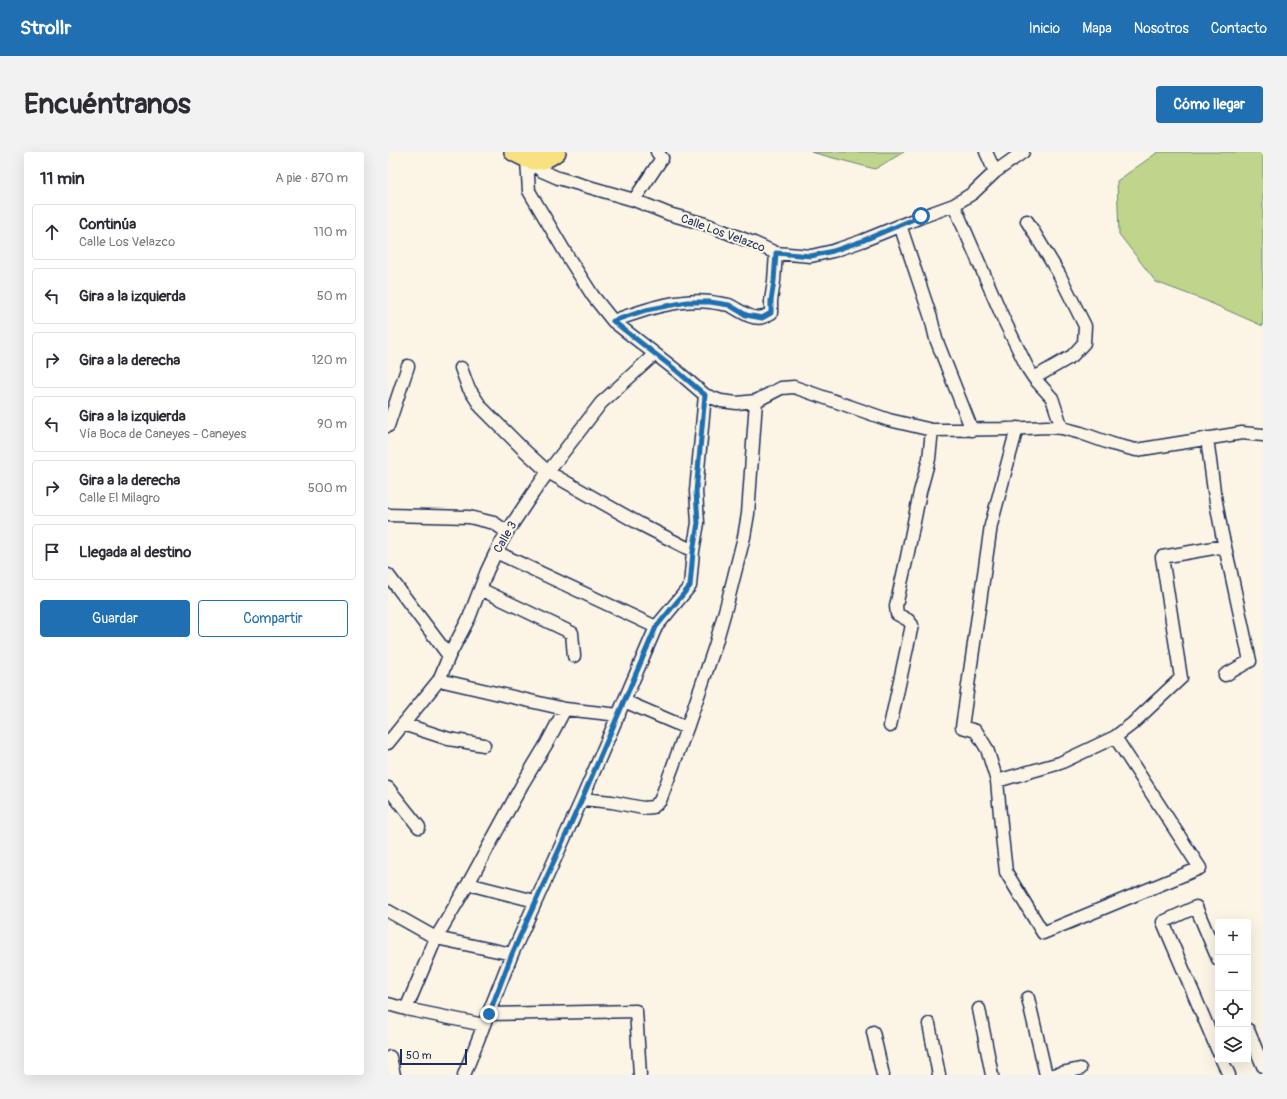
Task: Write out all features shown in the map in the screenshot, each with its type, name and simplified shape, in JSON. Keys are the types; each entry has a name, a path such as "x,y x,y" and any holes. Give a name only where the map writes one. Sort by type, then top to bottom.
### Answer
{"highway":[{"path":"520,156 539,162 557,152"}],"street":[{"path":"634,200 662,158 657,152"},
{"path":"986,152 995,172"},
{"name":"Calle Los Velazco","path":"520,156 542,171 558,178 634,200 669,214 705,224 776,253 811,256 833,251 862,241 954,205 973,193 995,172 1023,152"},
{"path":"520,156 529,191 593,296 613,321 705,395 721,401 737,403 756,401 780,388 794,387 889,420 932,430 1047,427 1062,428 1136,450 1242,433 1263,435"},
{"path":"954,205 1003,318 1028,369 1052,398 1062,428"},
{"path":"1027,220 1059,274 1085,326 1084,343 1072,356 1034,378"},
{"path":"900,225 931,318 936,339 972,430"},
{"path":"613,321 646,310 687,302 710,302 729,305 746,315 762,318 771,313 776,253"},
{"name":"Calle 3","path":"388,743 439,680 469,618 496,552 507,532 548,472 601,403 655,354"},
{"path":"388,426 408,366"},
{"path":"461,368 468,387 481,407 548,472 693,552"},
{"path":"464,1075 512,954 619,715 656,627 690,586 693,552 698,523 696,492 705,395"},
{"path":"582,799 612,802 643,808 656,806 660,801 715,646 744,537 748,514 756,401"},
{"path":"1017,428 991,525 962,727 976,731 988,749 997,781 1006,872 1043,933 1200,868 1114,737"},
{"path":"890,726 912,625 908,620 897,614 896,606 920,492 929,459 932,430"},
{"path":"1208,438 1214,492 1224,546 1250,661 1225,674"},
{"path":"388,515 469,517 494,523 507,532"},
{"path":"997,781 1060,763 1114,737 1132,724 1181,678 1162,557 1224,546"},
{"path":"496,552 656,627"},
{"path":"388,575 450,656"},
{"path":"480,589 572,633 574,656"},
{"path":"439,680 565,708 619,715"},
{"path":"624,701 687,728"},
{"path":"406,1010 436,938 468,884 565,708"},
{"path":"403,724 449,739 484,745"},
{"path":"388,788 419,828"},
{"path":"468,884 535,901"},
{"path":"1215,1043 1163,922 1196,907 1217,955"},
{"path":"388,912 436,938 512,954"},
{"path":"1028,998 1046,1075"},
{"path":"388,1004 406,1010 486,1019 636,1011 640,1075"},
{"path":"979,1009 992,1075"},
{"path":"929,1024 939,1075"},
{"path":"874,1032 883,1075"},
{"path":"1251,1037 1263,1066"},
{"path":"390,1056 394,1075"},
{"path":"1223,1063 1228,1075"},
{"path":"1052,1075 1080,1069"}],"green space":[{"path":"811,152 904,152 875,169"},
{"path":"1158,152 1263,152 1263,326 1204,300 1156,282 1119,234 1117,181"}],"route":[{"path":"489,1014 512,954 619,715 656,627 690,586 693,552 698,523 696,492 705,395 613,321 646,310 687,302 710,302 729,305 746,315 762,318 771,313 776,253 811,256 833,251 885,232 921,216"}]}
